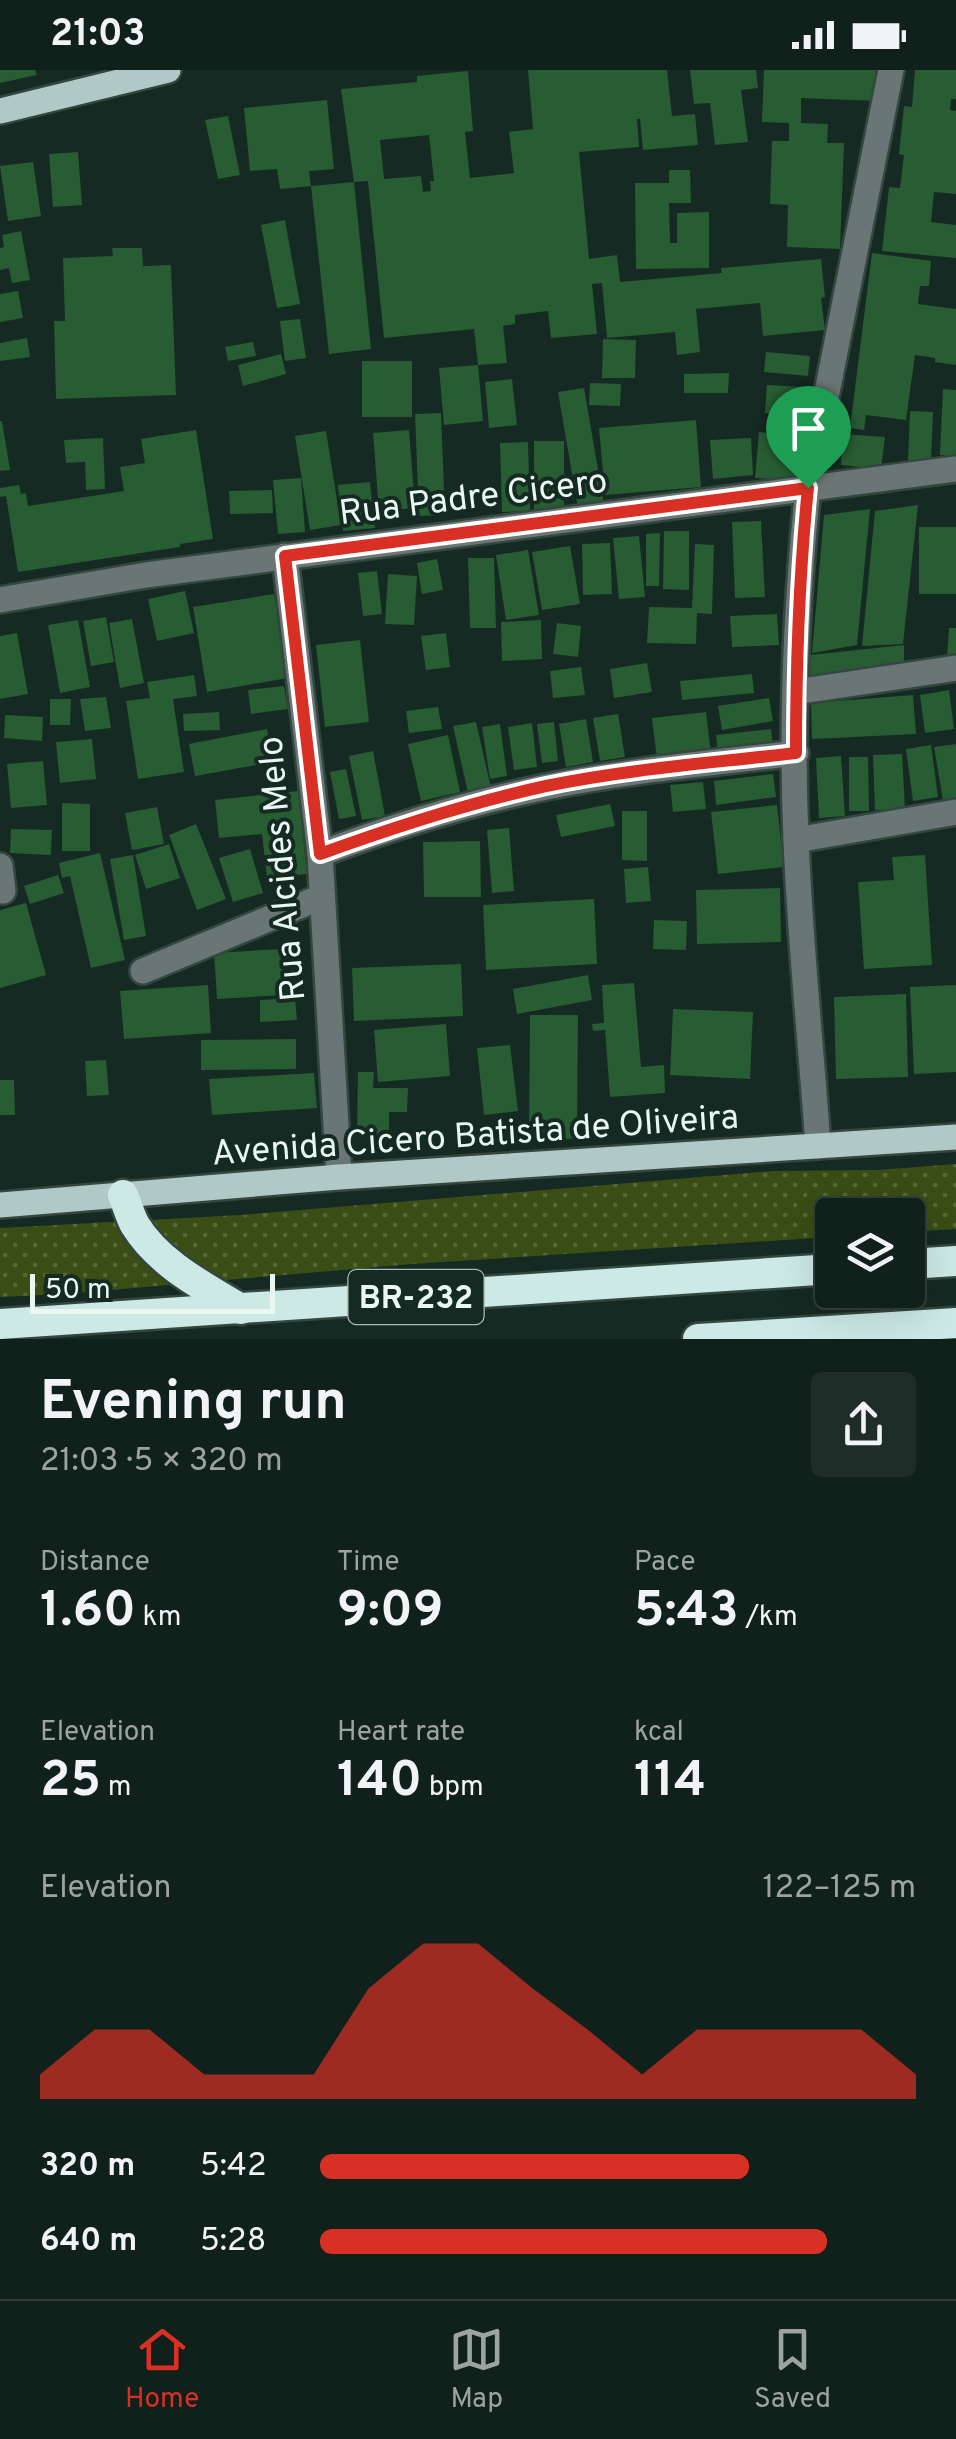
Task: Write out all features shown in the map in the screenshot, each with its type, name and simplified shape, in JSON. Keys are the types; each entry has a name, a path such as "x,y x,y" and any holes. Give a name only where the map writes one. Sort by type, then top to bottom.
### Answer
{"highway":[{"path":"123,1195 134,1223 154,1250 183,1274 241,1309"},
{"path":"925,1263 956,1261"},
{"name":"BR-232","path":"0,1324 815,1270"},
{"path":"698,1339 956,1323"}],"main road":[{"path":"0,111 168,70"},
{"name":"Avenida Cicero Batista de Oliveira","path":"0,1205 339,1177 956,1137"}],"street":[{"path":"818,1146 796,840 796,692 802,546 808,488 892,70"},
{"name":"Rua Padre Cicero","path":"0,600 146,574 956,469"},
{"name":"Rua Alcides Melo","path":"285,556 320,854 339,1177"},
{"path":"796,692 956,668"},
{"path":"320,854 405,822 547,786 796,753"},
{"path":"796,840 956,812"},
{"path":"143,970 321,898"}],"green space":[{"path":"956,1164 956,1229 925,1231 925,1198 815,1198 815,1238 412,1264 0,1297 0,1228 240,1215 774,1171"}],"building":[{"path":"0,70 35,70 37,75 0,83"},
{"path":"528,70 667,70 672,116 695,114 698,145 643,150 637,119 639,147 579,152 589,259 617,255 620,282 821,259 825,330 763,336 760,303 696,309 700,352 677,355 675,332 607,338 602,283 592,284 597,334 551,338 548,311 515,315 515,324 503,326 507,363 478,365 474,329 384,338 368,181 354,182 341,89 417,82 417,76 468,71 473,131 465,132 470,178 514,173 509,132 533,129","holes":["429,135 434,181 430,181 431,191 423,192 421,176 384,179 380,140"]},
{"path":"690,70 756,70 758,88 741,90 748,142 715,145 710,103 694,104"},
{"path":"764,70 878,70 877,101 801,98 801,123 828,124 827,143 844,143 840,249 787,247 788,205 770,204 772,141 789,141 789,123 762,122"},
{"path":"915,70 956,70 956,99 951,99 950,110 956,111 956,194 934,192 931,222 956,225 956,258 882,251 889,187 900,188 904,106 912,107"},
{"path":"327,100 334,169 309,171 311,186 280,189 277,169 250,171 244,108"},
{"path":"228,116 240,175 218,179 205,120"},
{"path":"78,152 82,205 53,207 49,154"},
{"path":"33,162 41,216 8,221 0,166"},
{"path":"669,170 690,170 691,203 669,203 670,243 677,243 677,213 709,212 709,268 636,269 635,183 669,183"},
{"path":"354,182 371,349 329,354 311,186"},
{"path":"285,220 300,304 277,308 261,225"},
{"path":"21,231 30,280 12,283 9,268 0,270 2,235"},
{"path":"112,248 142,248 143,266 171,265 176,395 56,399 54,321 65,321 63,258 113,256"},
{"path":"872,253 931,261 929,286 920,286 918,304 956,309 956,365 915,355 906,420 866,415 864,430 850,428"},
{"path":"18,291 23,318 0,322 0,294"},
{"path":"300,319 306,358 285,361 280,321"},
{"path":"27,338 30,357 0,361 0,343"},
{"path":"603,339 636,340 635,378 602,378"},
{"path":"253,342 256,356 228,361 225,347"},
{"path":"766,352 810,356 808,376 764,372"},
{"path":"281,354 286,374 243,386 238,365"},
{"path":"362,361 412,361 412,417 362,417"},
{"path":"478,365 483,421 444,425 439,368"},
{"path":"729,373 728,393 684,393 684,374"},
{"path":"512,379 517,425 489,428 485,382"},
{"path":"590,383 621,384 620,406 589,405"},
{"path":"767,385 802,387 800,415 765,413"},
{"path":"584,388 604,504 578,508 558,392"},
{"path":"943,389 956,390 956,456 940,455"},
{"path":"910,411 933,412 931,462 908,461"},
{"path":"441,413 445,515 419,516 415,414"},
{"path":"696,420 701,487 605,495 599,428"},
{"path":"2,421 10,470 0,471"},
{"path":"196,430 213,539 18,572 6,496 0,497 0,488 19,485 21,494 26,493 28,506 124,491 120,467 145,463 141,439"},
{"path":"409,430 415,508 379,511 373,433"},
{"path":"326,431 341,525 310,530 295,436"},
{"path":"759,432 803,436 799,481 755,478"},
{"path":"843,434 885,437 881,469 841,465"},
{"path":"103,438 105,489 86,490 85,462 66,463 64,440"},
{"path":"751,438 753,475 713,479 710,440"},
{"path":"534,441 564,441 564,512 534,512"},
{"path":"528,442 530,511 502,512 500,443"},
{"path":"301,478 305,532 278,534 273,480"},
{"path":"370,482 375,528 343,531 338,485"},
{"path":"272,490 273,513 230,514 229,491"},
{"path":"918,505 903,644 862,646 875,511"},
{"path":"870,509 857,645 812,653 824,515"},
{"path":"761,521 765,597 735,598 732,522"},
{"path":"919,527 956,527 956,594 919,594"},
{"path":"664,531 689,531 689,590 663,589"},
{"path":"660,533 659,586 646,586 646,534"},
{"path":"639,536 645,597 619,599 613,538"},
{"path":"610,543 612,594 583,595 582,544"},
{"path":"695,544 714,545 712,614 697,613 696,644 647,643 649,607 692,608"},
{"path":"570,546 580,604 542,610 532,552"},
{"path":"528,550 539,615 506,620 496,555"},
{"path":"468,558 494,558 496,628 470,628"},
{"path":"437,559 443,590 422,594 417,563"},
{"path":"377,571 382,614 363,616 358,573"},
{"path":"388,574 417,576 414,625 385,624"},
{"path":"185,591 194,633 157,641 148,599"},
{"path":"274,594 288,678 207,692 193,607"},
{"path":"777,614 779,645 732,647 730,616"},
{"path":"106,617 114,662 91,666 83,621"},
{"path":"132,619 144,683 120,688 109,623"},
{"path":"78,620 90,687 60,693 48,625"},
{"path":"541,620 542,659 502,661 501,622"},
{"path":"557,623 581,626 578,657 553,654"},
{"path":"949,628 956,628 956,657 947,656"},
{"path":"17,633 28,694 0,699 0,636"},
{"path":"446,633 450,667 426,670 421,636"},
{"path":"360,640 369,722 325,727 316,645"},
{"path":"904,645 904,665 809,677 810,655"},
{"path":"647,663 652,692 614,698 610,669"},
{"path":"581,667 585,695 553,698 550,671"},
{"path":"752,674 754,693 682,700 680,681"},
{"path":"194,675 197,696 173,699 184,772 138,779 126,701 150,698 147,682"},
{"path":"284,686 288,709 251,714 248,690"},
{"path":"949,690 954,729 925,733 920,695"},
{"path":"913,695 916,734 812,739 811,703"},
{"path":"106,697 111,728 85,731 80,699"},
{"path":"769,698 773,721 722,730 718,706"},
{"path":"50,699 71,699 70,725 50,725"},
{"path":"438,707 442,729 409,733 406,711"},
{"path":"219,712 220,730 184,731 183,714"},
{"path":"706,712 711,754 657,760 652,718"},
{"path":"618,714 625,757 600,761 593,718"},
{"path":"5,715 43,717 42,741 4,738"},
{"path":"586,719 593,762 566,767 559,724"},
{"path":"476,722 491,788 468,793 453,726"},
{"path":"554,722 558,761 542,763 537,724"},
{"path":"532,723 537,767 514,770 508,727"},
{"path":"500,724 507,776 490,779 482,727"},
{"path":"267,729 273,762 195,776 189,744"},
{"path":"771,729 773,745 718,752 716,735"},
{"path":"448,735 460,792 421,801 408,744"},
{"path":"92,739 96,779 60,783 56,742"},
{"path":"956,744 956,798 943,800 934,747"},
{"path":"931,745 938,797 913,801 906,749"},
{"path":"373,751 385,816 362,820 349,756"},
{"path":"902,754 905,809 875,810 873,755"},
{"path":"841,756 845,816 819,818 816,758"},
{"path":"849,757 868,757 869,811 849,811"},
{"path":"43,761 47,805 11,808 7,764"},
{"path":"346,769 356,816 339,819 330,772"},
{"path":"773,774 776,797 716,805 714,781"},
{"path":"703,782 706,809 673,812 670,785"},
{"path":"298,791 307,874 267,878 262,834 219,838 215,800"},
{"path":"62,803 90,804 90,851 62,851"},
{"path":"610,804 615,826 561,837 556,815"},
{"path":"777,805 784,867 718,874 711,812"},
{"path":"157,807 164,844 132,850 125,813"},
{"path":"622,811 647,811 647,861 622,860"},
{"path":"196,824 226,899 197,910 169,835"},
{"path":"509,828 514,891 492,893 487,830"},
{"path":"11,829 52,830 51,855 10,853"},
{"path":"480,841 481,897 424,897 423,842"},
{"path":"169,844 180,878 146,889 135,855"},
{"path":"250,849 263,893 233,902 219,858"},
{"path":"100,853 125,960 91,968 70,876 62,878 59,863"},
{"path":"133,855 146,936 124,940 110,859"},
{"path":"925,855 932,965 864,969 858,882 894,880 892,857"},
{"path":"648,867 651,901 626,903 624,869"},
{"path":"58,875 64,893 30,904 24,886"},
{"path":"780,888 781,942 697,944 696,890"},
{"path":"594,899 597,964 486,970 483,905"},
{"path":"26,903 46,975 0,988 0,910"},
{"path":"654,920 687,921 686,950 653,949"},
{"path":"298,948 301,994 217,999 214,953"},
{"path":"461,964 463,1016 354,1021 352,968"},
{"path":"588,975 592,1000 517,1014 513,989"},
{"path":"634,983 641,1067 664,1065 665,1093 610,1097 605,1030 593,1031 592,1024 604,1023 602,985"},
{"path":"208,985 211,1033 124,1039 120,991"},
{"path":"956,985 956,1072 914,1074 910,987"},
{"path":"906,994 908,1077 836,1079 834,997"},
{"path":"295,998 297,1020 260,1022 260,1000"},
{"path":"673,1009 753,1012 750,1079 670,1075"},
{"path":"530,1015 578,1015 577,1139 529,1138"},
{"path":"446,1024 450,1076 378,1082 374,1030"},
{"path":"296,1039 296,1069 201,1070 201,1040"},
{"path":"510,1045 518,1111 484,1115 477,1048"},
{"path":"106,1060 109,1095 87,1096 85,1061"},
{"path":"358,1072 374,1072 373,1088 408,1088 407,1112 389,1112 389,1136 357,1136"},
{"path":"314,1073 317,1108 212,1115 209,1079"},
{"path":"0,1080 14,1080 15,1115 0,1115"}],"route":[{"path":"808,488 802,546 796,753 547,786 405,822 320,854 285,556 808,488"}]}
